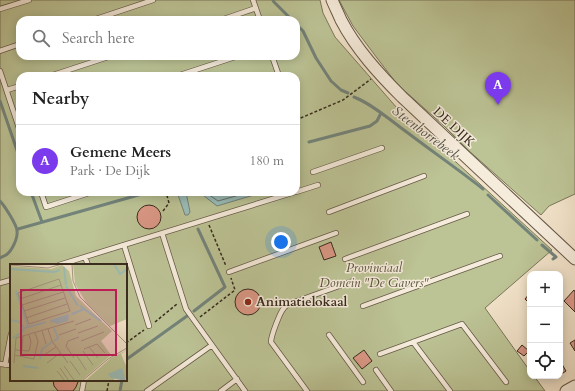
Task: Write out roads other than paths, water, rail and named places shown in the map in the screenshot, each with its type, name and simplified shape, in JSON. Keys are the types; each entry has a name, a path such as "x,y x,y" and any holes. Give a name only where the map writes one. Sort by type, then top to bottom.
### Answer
{"street":[{"name":"DE DIJK","path":"332,0 341,20 356,44 378,73 575,259"},
{"path":"566,391 575,386"}],"lane":[{"path":"0,9 29,0"},
{"path":"105,16 153,0"},
{"path":"253,0 259,16"},
{"path":"233,16 256,8"},
{"path":"0,51 16,45"},
{"path":"62,72 99,60"},
{"path":"190,72 226,60"},
{"path":"273,60 278,72"},
{"path":"0,71 16,118"},
{"path":"6,90 16,87"},
{"path":"313,172 382,148"},
{"path":"329,212 424,176"},
{"path":"300,191 318,185"},
{"path":"42,196 46,207 80,196"},
{"path":"62,264 283,196"},
{"path":"345,259 467,214"},
{"path":"162,234 186,309 245,391"},
{"path":"229,272 336,234"},
{"path":"124,245 149,326"},
{"path":"363,306 500,256"},
{"path":"85,257 88,264"},
{"path":"0,283 10,280"},
{"path":"307,391 272,342 271,337 280,314 289,304 353,281"},
{"path":"380,354 462,324 506,382"},
{"path":"329,335 363,382"},
{"path":"2,364 10,337"},
{"path":"413,342 450,391"},
{"path":"147,391 212,345"},
{"path":"376,370 391,391"},
{"path":"221,391 237,379"},
{"path":"82,391 84,381"}],"water":[{"path":"178,196 187,196 190,212 188,215 185,215"},
{"path":"204,196 251,196 217,206"}],"waterway":[{"name":"Steenborrebeek","path":"273,0 288,16"},
{"name":"Steenborrebeek","path":"300,28 303,31 316,58 331,81 341,90 348,93"},
{"name":"Steenborrebeek","path":"354,97 368,104 483,189"},
{"path":"0,101 16,147"},
{"path":"309,142 370,126 377,121 381,113"},
{"name":"Steenborrebeek","path":"488,195 537,240"},
{"path":"32,196 42,222"},
{"path":"18,229 135,196"},
{"path":"0,201 13,220 17,234 16,241 10,251 0,258"},
{"path":"194,311 225,287 198,229"},
{"name":"Steenborrebeek","path":"542,245 556,257 553,259"},
{"path":"127,359 187,316"},
{"path":"120,391 122,381"}],"place":[{"name":"Gemene Meers","path":"498,105"},
{"name":"Animatielokaal","path":"248,302"}],"park label":[{"name":"Provinciaal Domein \"De Gavers\"","path":"374,276"}]}
